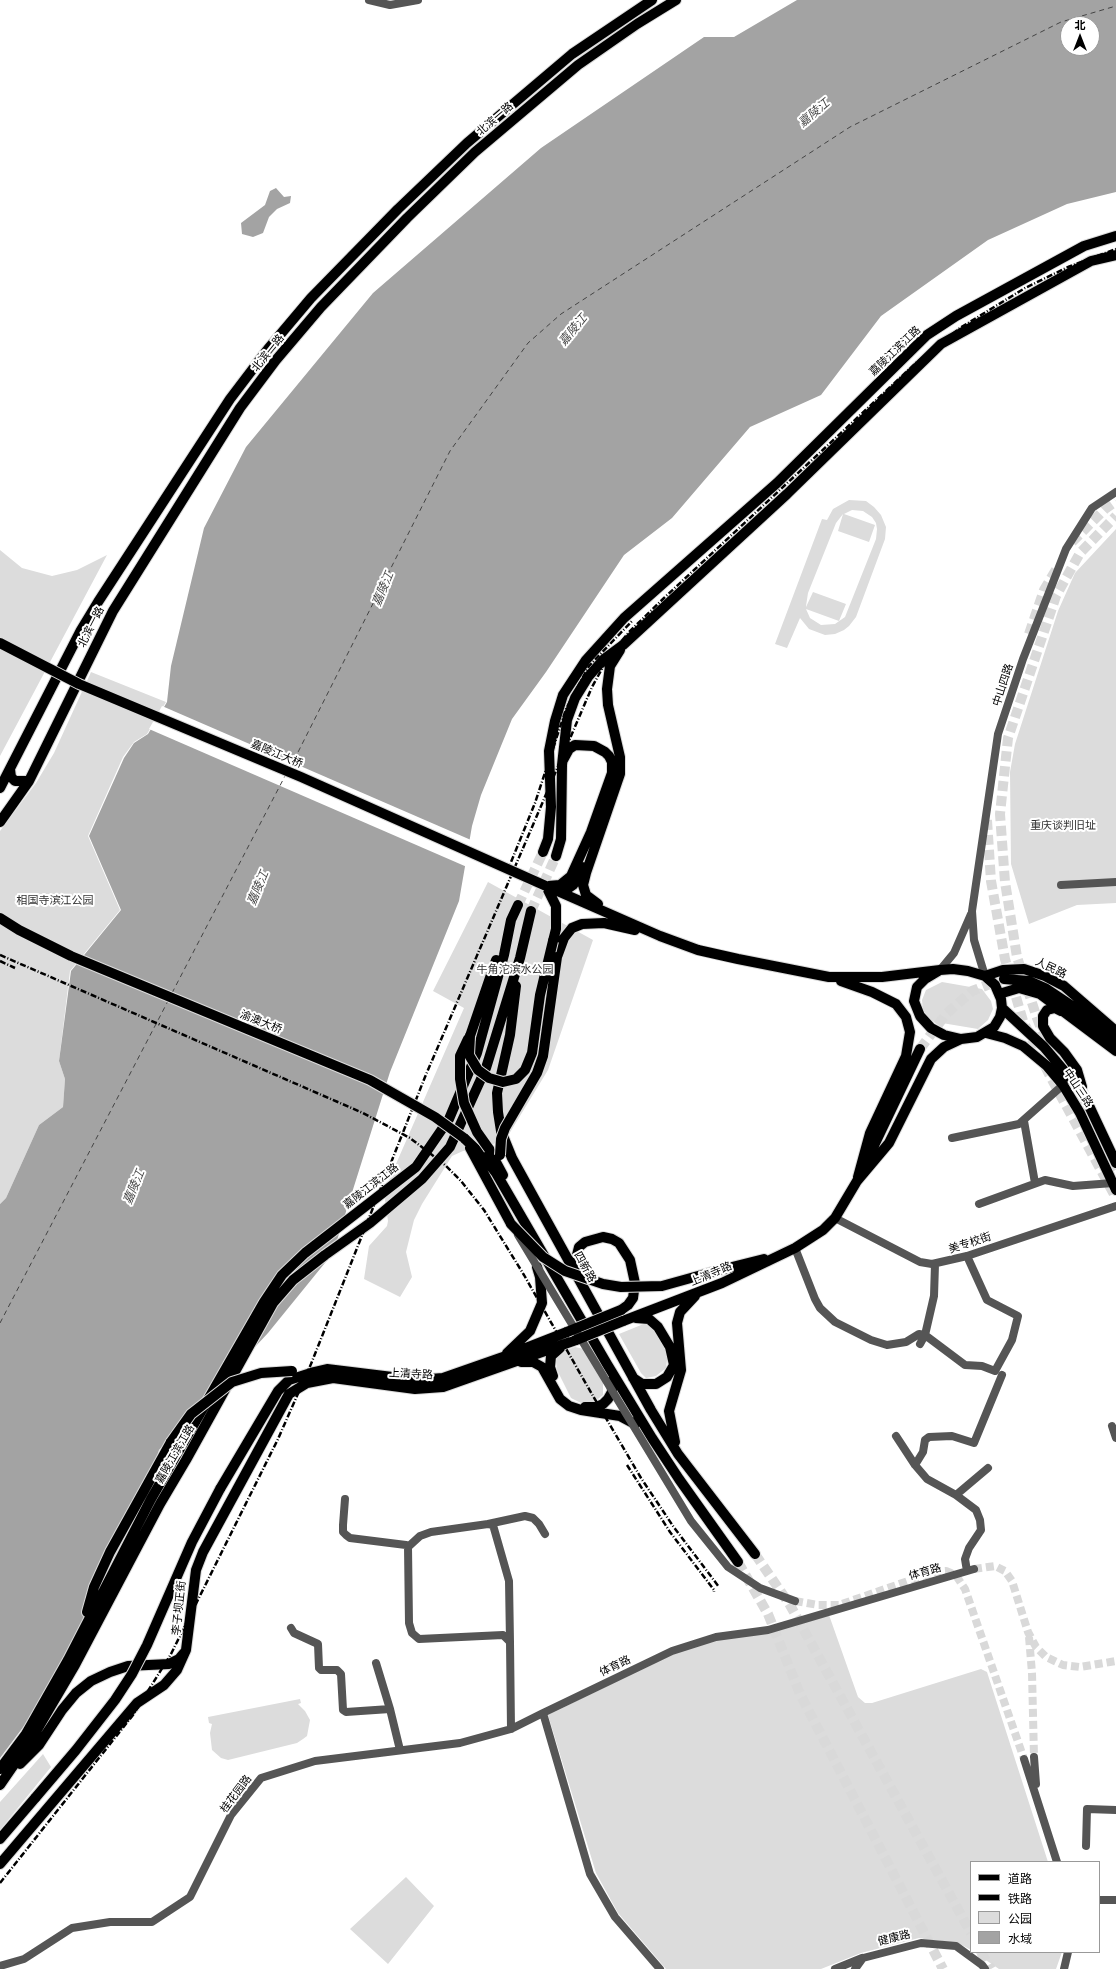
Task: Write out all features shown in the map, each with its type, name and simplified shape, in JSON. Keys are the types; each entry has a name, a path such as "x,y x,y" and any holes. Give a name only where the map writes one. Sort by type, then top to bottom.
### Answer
{"main road":[{"name":"北滨一路","path":"0,788 81,630 98,602 230,399 268,349 311,298 398,209 467,142 572,54 652,0"},
{"name":"北滨一路","path":"0,822 30,781 112,611 236,414 263,378 321,307 407,218 498,132 578,65 637,24 676,0"},
{"path":"572,54 582,52 586,54 585,58 578,65"},
{"name":"嘉陵江滨江路","path":"543,852 548,839 551,807 549,751 555,721 563,695 586,660 624,618 777,483 927,335 956,316 1084,246 1116,236"},
{"path":"556,856 561,839 562,765 567,720 575,698 588,677 604,658 623,645 787,494 941,344 1091,261 1116,255"},
{"name":"嘉陵江大桥","path":"0,643 79,684 301,777 660,936"},
{"path":"623,645 610,666 607,689 608,705 620,757 621,769 619,780 586,873 584,891 589,899 660,936"},
{"path":"557,891 570,888 576,881 591,832 611,778 612,767 609,756 605,752 588,744 575,745 569,749 562,765"},
{"path":"10,769 11,777 16,781 30,781"},
{"path":"470,1036 469,1055 478,1070 489,1078 503,1082 516,1078 524,1070 532,1053 540,995 556,929 556,906 546,886 560,885 568,880 591,832"},
{"path":"518,905 476,1014 470,1036 460,1056 460,1078 464,1103 477,1132 489,1150 522,1218 607,1364 679,1480 738,1562"},
{"path":"520,958 531,911"},
{"name":"渝澳大桥","path":"0,918 19,930 71,956 370,1080 435,1117 464,1138 498,1171"},
{"name":"嘉陵江滨江路","path":"0,1769 26,1734 155,1492 264,1302 282,1275 305,1254 416,1167 449,1119 477,1053 504,955 511,920"},
{"path":"498,1171 500,1139 537,1073 543,1056 557,957 564,938 572,928 582,924 604,923 660,936 698,950 829,977 872,992 896,1004 906,1017 910,1032 906,1056 870,1134 857,1181"},
{"name":"嘉陵江滨江路","path":"0,1786 31,1740 75,1665 160,1504 273,1303 293,1280 370,1223 422,1179 450,1147 486,1068 520,958"},
{"name":"四新路","path":"520,958 510,1034 497,1093 501,1131 512,1158 584,1290 632,1377 678,1454 755,1554"},
{"name":"人民路","path":"985,976 1003,970 1024,969 1045,976 1064,986 1116,1031"},
{"path":"829,977 882,977 940,970 968,971 985,976 995,985 999,994 1002,1008 1000,1018 994,1027 977,1037 961,1039 944,1035 931,1028 920,1016 914,1001 917,987 925,979 940,970"},
{"path":"1004,979 1028,981 1045,988 1072,1006 1116,1042"},
{"path":"999,994 1012,989 1026,989 1040,994 1116,1051"},
{"name":"中山三路","path":"1002,1008 1044,1047 1083,1093 1116,1163"},
{"path":"1066,1013 1055,1008 1048,1010 1043,1016 1043,1026 1050,1038 1064,1052 1077,1070 1083,1093"},
{"name":"中山三路","path":"986,1033 1005,1038 1023,1046 1047,1066 1063,1085 1080,1113 1114,1186"},
{"name":"上清寺路","path":"374,1380 415,1389 429,1389 456,1383 576,1340 699,1292 791,1250 823,1230 835,1218 857,1181 889,1143 931,1059 944,1047 961,1039"},
{"path":"857,1181 920,1049"},
{"path":"464,1138 511,1224 543,1257 565,1270 603,1284 621,1287 662,1286 791,1250"},
{"path":"503,1357 530,1331 542,1302 540,1277 522,1218"},
{"name":"上清寺路","path":"374,1380 429,1380 453,1375 503,1357 621,1310 633,1298 635,1290 634,1275 625,1250 612,1239 594,1238 585,1242 579,1247 576,1264 584,1290"},
{"path":"678,1454 670,1423 669,1411 681,1370 677,1323 680,1312 699,1292"},
{"path":"626,1320 642,1318 654,1322 670,1347 674,1359 671,1372 667,1377 656,1384 642,1384 632,1377"},
{"path":"576,1340 554,1351 549,1362 552,1373 567,1401 580,1407 596,1407 603,1404 612,1392 612,1381 607,1364"},
{"path":"494,1369 520,1362 533,1362 546,1372 564,1403 581,1410 620,1416 629,1420 652,1438"},
{"path":"83,1629 94,1587 110,1552 171,1442 191,1414 232,1382 261,1373 327,1369"},
{"name":"李子坝正街","path":"0,1839 76,1750 115,1700 132,1674 147,1645 192,1542 220,1489 278,1391 289,1380 327,1369 343,1370 374,1380"},
{"name":"李子坝正街","path":"0,1864 137,1703 164,1685 177,1670 186,1650 196,1570 203,1552 289,1394 307,1383 323,1378 374,1380"},
{"path":"0,1786 39,1745 62,1710 76,1693 92,1681 110,1672 128,1666 169,1664 179,1659 186,1650"}],"street":[{"path":"369,0 390,5 418,0"},
{"name":"中山四路","path":"972,911 998,734 1023,659 1066,549 1092,508 1116,492"},
{"path":"1061,885 1116,882"},
{"path":"940,970 954,953 972,911"},
{"path":"972,911 974,940 985,976"},
{"path":"952,1138 1015,1125 1024,1121 1063,1085"},
{"path":"1024,1121 1035,1183"},
{"path":"979,1204 1045,1180 1073,1186 1114,1186"},
{"name":"美专校街","path":"835,1218 920,1262 935,1264 967,1256 1116,1206"},
{"path":"511,1224 691,1521 728,1567 760,1588 795,1601"},
{"path":"791,1250 820,1308 835,1322 871,1340 887,1345 906,1342 919,1334 925,1335 965,1365 982,1366 995,1371 1004,1355 1016,1327 1018,1316 987,1300 967,1256"},
{"path":"920,1344 925,1335 934,1296 935,1264"},
{"path":"915,1465 923,1452 925,1440 929,1437 952,1436 974,1443 1002,1375"},
{"path":"1112,1426 1116,1438"},
{"path":"896,1436 926,1479 956,1495 988,1468"},
{"name":"体育路","path":"543,1713 672,1651 716,1637 768,1630 970,1570 965,1559 969,1548 981,1530 980,1520 976,1510 956,1495"},
{"path":"345,1499 343,1532 346,1535 350,1538 406,1545 408,1547"},
{"path":"510,1642 503,1635 419,1639 412,1632 409,1623 408,1547 420,1536 431,1532 488,1524 526,1516 533,1518 546,1534"},
{"path":"488,1524 493,1525 509,1581 511,1729"},
{"path":"292,1628 294,1633 318,1644 319,1668 321,1670 337,1670 341,1674 343,1710 346,1712 390,1709"},
{"path":"376,1662 400,1750"},
{"path":"543,1713 590,1874 615,1917 660,1969"},
{"name":"桂花园路","path":"0,1966 24,1959 72,1928 110,1922 152,1922 190,1897 231,1815 261,1778 315,1761 460,1743 511,1729 543,1713"},
{"path":"1034,1757 1040,1810"},
{"path":"1024,1759 1057,1861"},
{"path":"1086,1846 1087,1809 1116,1810"},
{"path":"1100,1900 1116,1900"},
{"name":"健康路","path":"863,1958 921,1943 956,1946 982,1965 985,1969"},
{"path":"1064,1969 1068,1953"},
{"path":"835,1969 863,1958"},
{"path":"855,1969 863,1958"}],"green space":[{"path":"849,500 866,501 881,515 886,527 885,539 856,617 844,630 835,634 825,635 809,629 800,618 787,648 775,644 822,519 827,520 833,509","holes":["852,510 863,511 872,517 876,523 876,539 845,617 835,624 821,625 810,618 806,609 839,621 846,604 813,592 806,607 808,593 836,523 843,514 838,531 869,542 875,525 844,514"]},
{"name":"重庆谈判旧址","path":"1116,529 1116,903 1077,905 1029,924 1011,864 1010,772 1015,744 1058,611 1075,573"},
{"path":"0,550 22,568 52,576 77,570 107,555 0,756"},
{"name":"相国寺滨江公园","path":"91,672 166,702 147,734 134,742 123,757 88,836 120,910 70,971 59,1061 65,1079 63,1107 39,1125 6,1198 0,1204 0,831 36,783 54,753"},
{"name":"牛角沱滨水公园","path":"488,882 593,940 548,1070 509,1134 492,1145 463,1151 452,1156 422,1204 414,1220 406,1252 412,1277 400,1297 364,1279 369,1246 387,1226 388,1221 385,1200 389,1180 464,1008 433,991"},
{"path":"942,982 982,989 991,1001 993,1009 988,1020 978,1029 930,1021 923,1012 922,1000 926,990"},
{"path":"646,1323 655,1327 668,1352 666,1368 656,1376 646,1378 641,1373 619,1334"},
{"path":"575,1347 584,1349 603,1381 603,1395 593,1403 583,1404 571,1398 557,1370 556,1361 561,1352"},
{"path":"829,1615 858,1697 865,1703 872,1703 981,1669 987,1672 1048,1861 970,1861 970,1949 958,1943 919,1938 861,1953 821,1969 666,1969 618,1913 596,1873 548,1715 672,1654 717,1640"},
{"path":"300,1699 301,1703 298,1704 305,1711 310,1720 307,1736 297,1743 228,1760 221,1758 212,1750 210,1733 212,1724 209,1723 208,1717"},
{"path":"43,1754 51,1767 0,1830 0,1802"},
{"path":"406,1877 434,1906 388,1964 350,1929"},
{"path":"975,1953 1062,1953 1056,1969 999,1969"}],"water":[{"name":"嘉陵江","path":"797,0 1116,0 1116,192 1067,204 988,240 881,316 821,395 750,427 672,518 624,555 546,672 512,719 481,795 472,826 459,901 390,1072 333,1253 268,1333 159,1450 105,1618 0,1758 0,1204 6,1198 39,1125 63,1107 65,1079 59,1061 71,971 121,910 89,836 124,758 134,743 148,734 167,702 171,666 204,528 246,447 373,293 541,148 704,37 734,37"},
{"path":"276,188 284,197 291,196 290,203 277,209 269,217 263,233 253,237 242,234 241,223 265,205 270,191"}],"pier":[{"path":"162,706 471,840 467,867 149,729"}],"ferry route":[{"path":"290,768 450,451 528,343 561,314 850,127 1061,22 1116,6"},
{"path":"172,993 285,776"},
{"path":"0,1323 168,1001"}],"tunnel":[{"path":"1072,542 1105,509 1116,501"},
{"path":"1051,1054 1037,1018 1017,957 1005,882 1000,814 1008,738 1056,596 1080,553 1116,516"},
{"path":"1029,634 1044,590 1057,568"},
{"path":"987,820 991,881 1005,959 1023,1021 1049,1074 1116,1198"},
{"path":"518,905 543,852"},
{"path":"531,911 556,856"},
{"path":"920,1049 946,1014 972,991 1000,980"},
{"path":"1059,1070 1075,1095 1116,1171"},
{"path":"755,1554 790,1605 970,1931"},
{"path":"738,1562 768,1614 800,1694 943,1969"},
{"path":"974,1569 995,1566 1005,1571 1012,1581 1028,1632 1036,1647 1046,1657 1063,1665 1080,1667 1116,1661"},
{"path":"795,1601 818,1605 839,1605 934,1572 946,1571 957,1577 965,1589 1024,1759"},
{"path":"1029,1637 1032,1673 1034,1757"},
{"path":"982,1953 991,1969"}],"railway":[{"path":"0,1883 133,1715 171,1654 278,1439 311,1364 425,1077 592,687 608,658 629,632 664,598 916,363 960,328 1025,288 1068,267 1116,249"},
{"path":"507,872 535,803 566,709 589,666 633,620"},
{"path":"0,955 363,1113 410,1138 444,1164 461,1181 484,1210 524,1275 641,1478 673,1526 719,1587"},
{"path":"0,961 15,968"},
{"path":"627,1465 670,1532 714,1592"}]}
